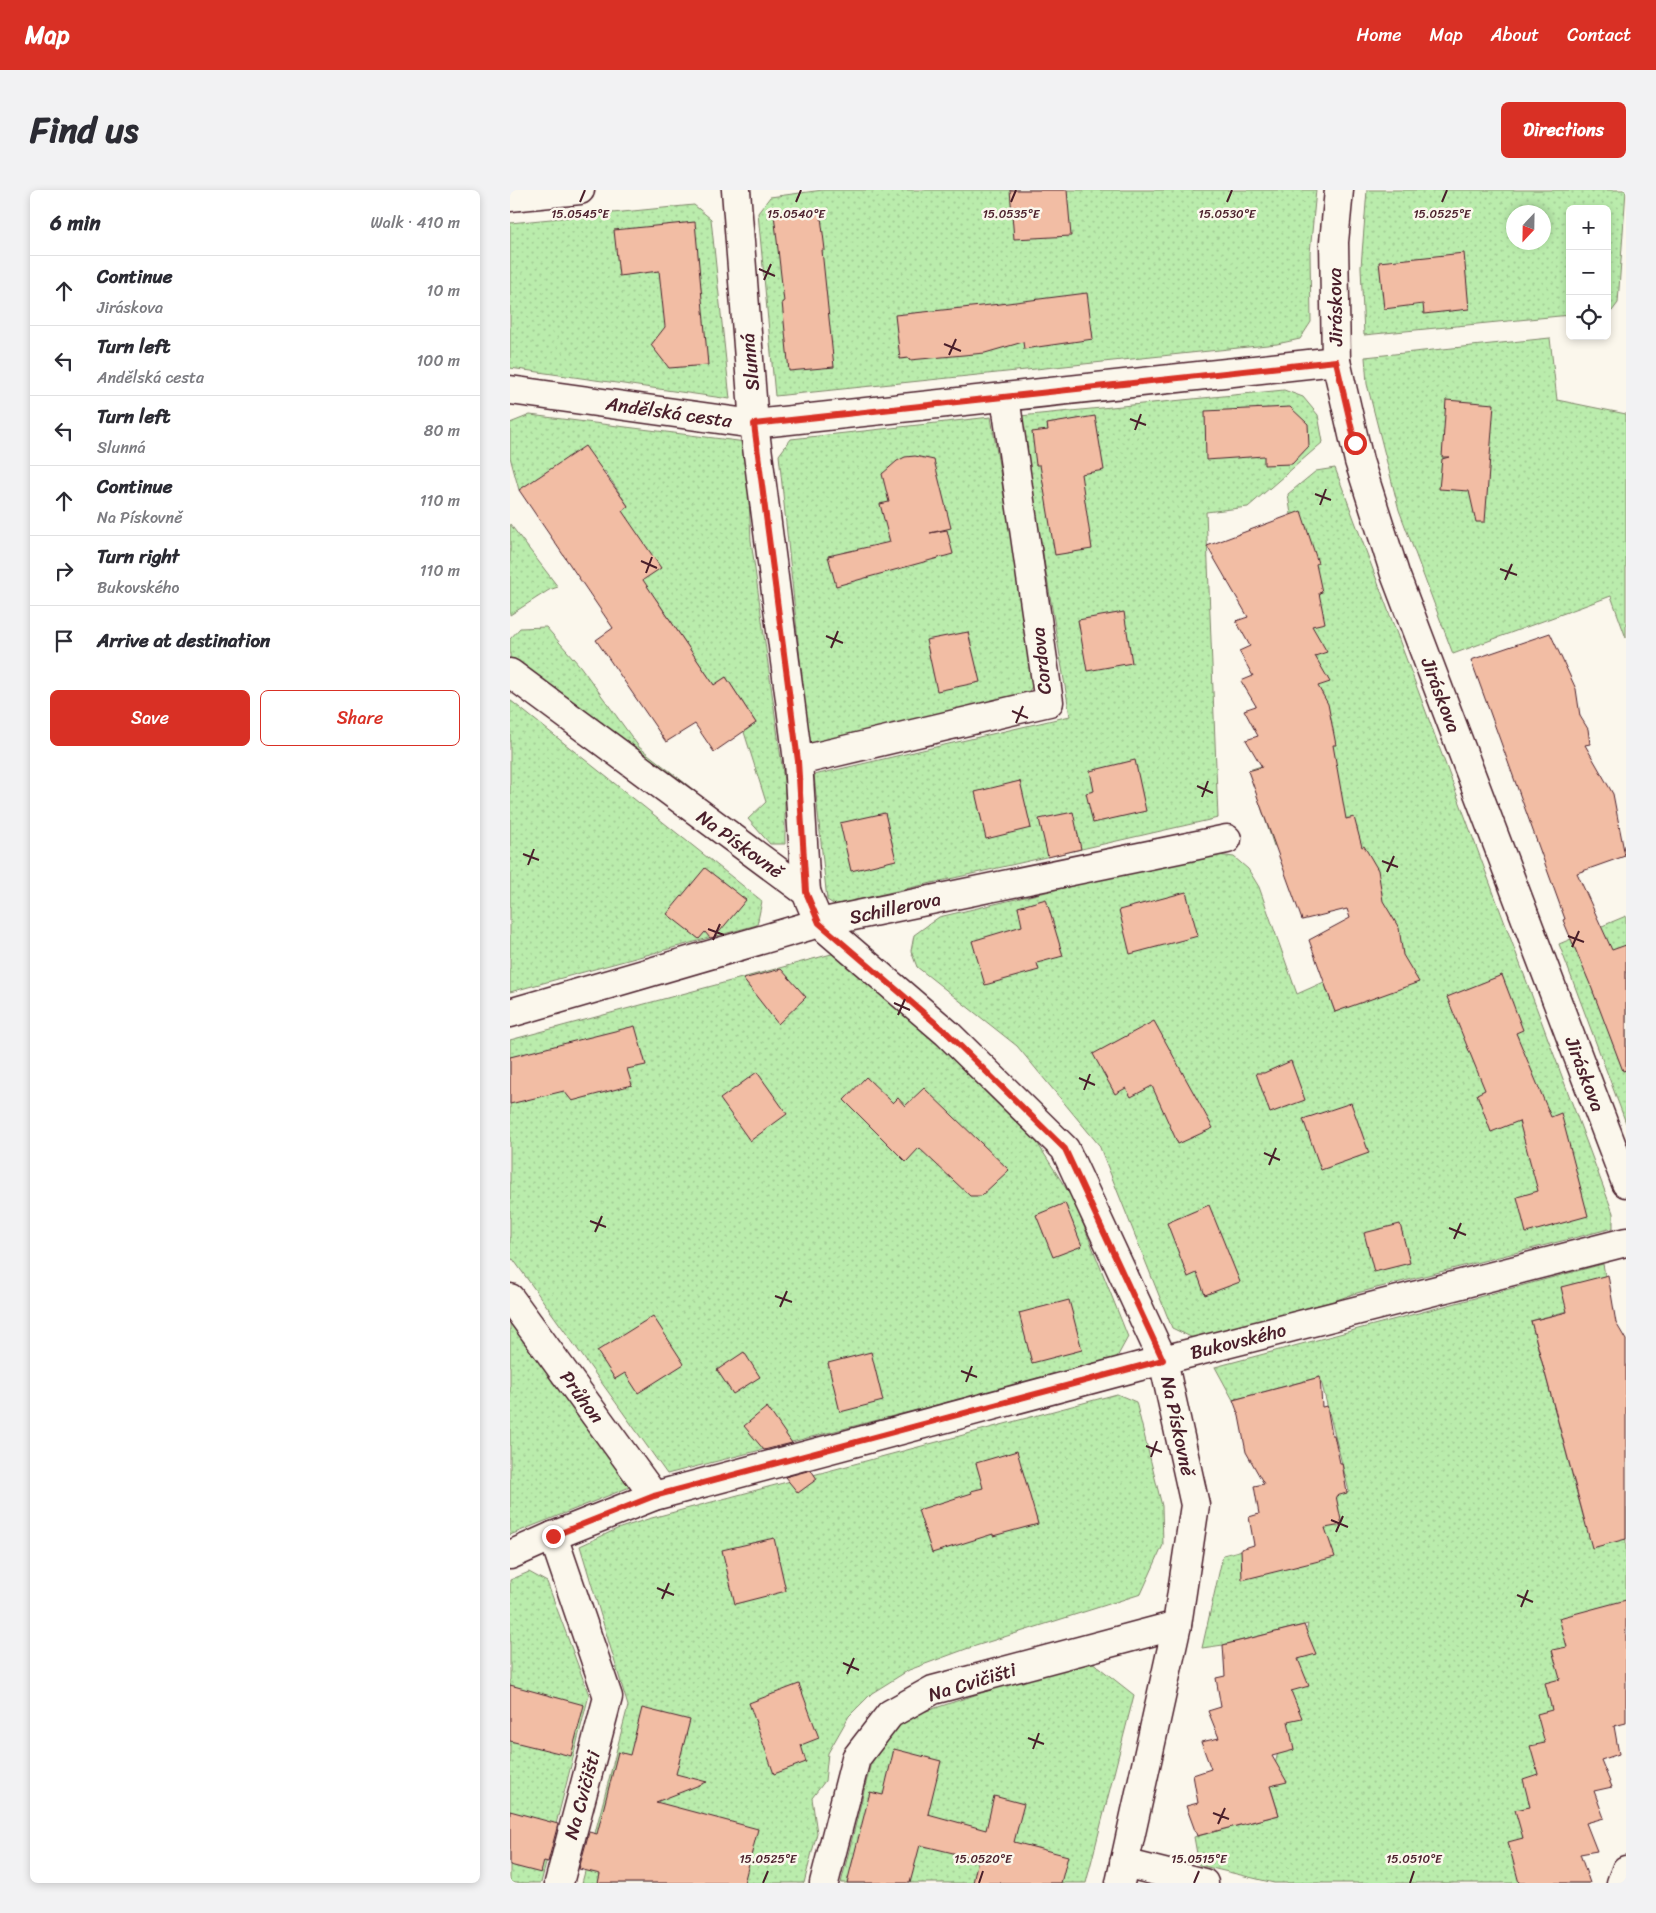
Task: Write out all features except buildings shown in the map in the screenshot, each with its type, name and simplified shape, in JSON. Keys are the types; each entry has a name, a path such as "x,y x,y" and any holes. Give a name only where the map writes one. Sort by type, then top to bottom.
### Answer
{"street":[{"path":"510,197 580,190"},
{"name":"Slunná","path":"736,190 754,424 798,761 806,892"},
{"name":"Jiráskova","path":"1339,190 1334,242 1336,361 1359,461 1395,574 1626,1183"},
{"name":"Andělská cesta","path":"510,390 754,424 1336,361"},
{"name":"Cordova","path":"798,761 1049,702 1004,397"},
{"name":"Na Pískovně","path":"510,673 806,892 819,923 947,1033 1065,1149 1163,1360 1195,1505 1177,1624 1122,1873"},
{"name":"Schillerova","path":"510,1013 819,923 1227,840"},
{"name":"Bukovského","path":"510,1555 654,1496 1163,1360 1626,1242"},
{"name":"Průhon","path":"510,1298 654,1496"},
{"name":"Na Cvičišti","path":"553,1536 608,1697 559,1883"},
{"name":"Na Cvičišti","path":"824,1883 856,1758 890,1714 933,1690 1177,1624"},
{"path":"1622,1883 1626,1870"},
{"path":"1122,1873 1204,1883"}],"green space":[{"path":"823,190 1316,190 1310,253 1311,322 1300,339 1277,344 775,396 758,213 770,197"},
{"path":"1367,190 1626,190 1618,303 1612,311 1611,205 1566,205 1566,315 1364,335 1361,267"},
{"path":"694,205 711,219 730,399 510,368 510,223"},
{"path":"1550,338 1557,400 1626,414 1626,638 1611,596 1453,654 1399,510 1367,384 1365,357"},
{"path":"1284,390 1303,397 1318,415 1323,442 1248,507 1206,512 1218,818 835,905 827,900 814,775 1070,716 1020,416"},
{"path":"530,415 746,442 751,540 785,788 785,844 770,844 748,819 766,802 744,732 756,723 726,677 714,685 656,599 642,608 622,511 628,506 605,471 598,476 556,468 519,490 510,457 510,423"},
{"path":"991,417 1035,682 1021,703 809,748 779,455 791,439"},
{"path":"1335,468 1613,1213 1613,1228 1353,1294 1337,1300 1193,1338 1172,1328 1099,1145 1017,1046 917,967 911,951 914,935 939,917 1209,854 1234,857 1248,869 1259,887 1297,994 1324,982 1335,1012 1409,982 1350,818 1274,846 1249,770 1325,745 1288,494 1316,471"},
{"path":"510,524 558,587 549,590 510,615"},
{"path":"546,627 580,666 639,747 695,791 691,798 510,659 510,639 520,628"},
{"path":"510,700 762,901 757,925 510,992"},
{"path":"1626,916 1626,1123 1559,944"},
{"path":"839,952 915,1022 1036,1141 1074,1201 1128,1337 1116,1359 667,1474 513,1259 510,1260 510,1040"},
{"path":"1603,1264 1605,1275 1567,1311 1531,1321 1584,1519 1626,1508 1626,1600 1569,1646 1522,1839 1588,1883 1274,1883 1199,1865 1194,1837 1279,1815 1270,1786 1308,1624 1223,1645 1202,1648 1223,1555 1325,1529 1333,1496 1349,1491 1320,1377 1233,1400 1215,1367"},
{"path":"510,1308 635,1485 510,1535"},
{"path":"1117,1394 1136,1402 1162,1506 1163,1545 1141,1594 966,1649 909,1670 872,1693 849,1716 828,1753 825,1781 812,1798 817,1833 804,1883 582,1883 628,1706 580,1546 617,1529 648,1519"},
{"path":"529,1572 547,1582 589,1695 541,1883 510,1883 510,1580"},
{"path":"1087,1658 1134,1695 1086,1883 841,1883 877,1739 902,1719"}],"route":[{"path":"553,1536 654,1496 1163,1360 1065,1149 947,1033 819,923 806,892 798,761 754,424 1336,361 1355,443"}]}
